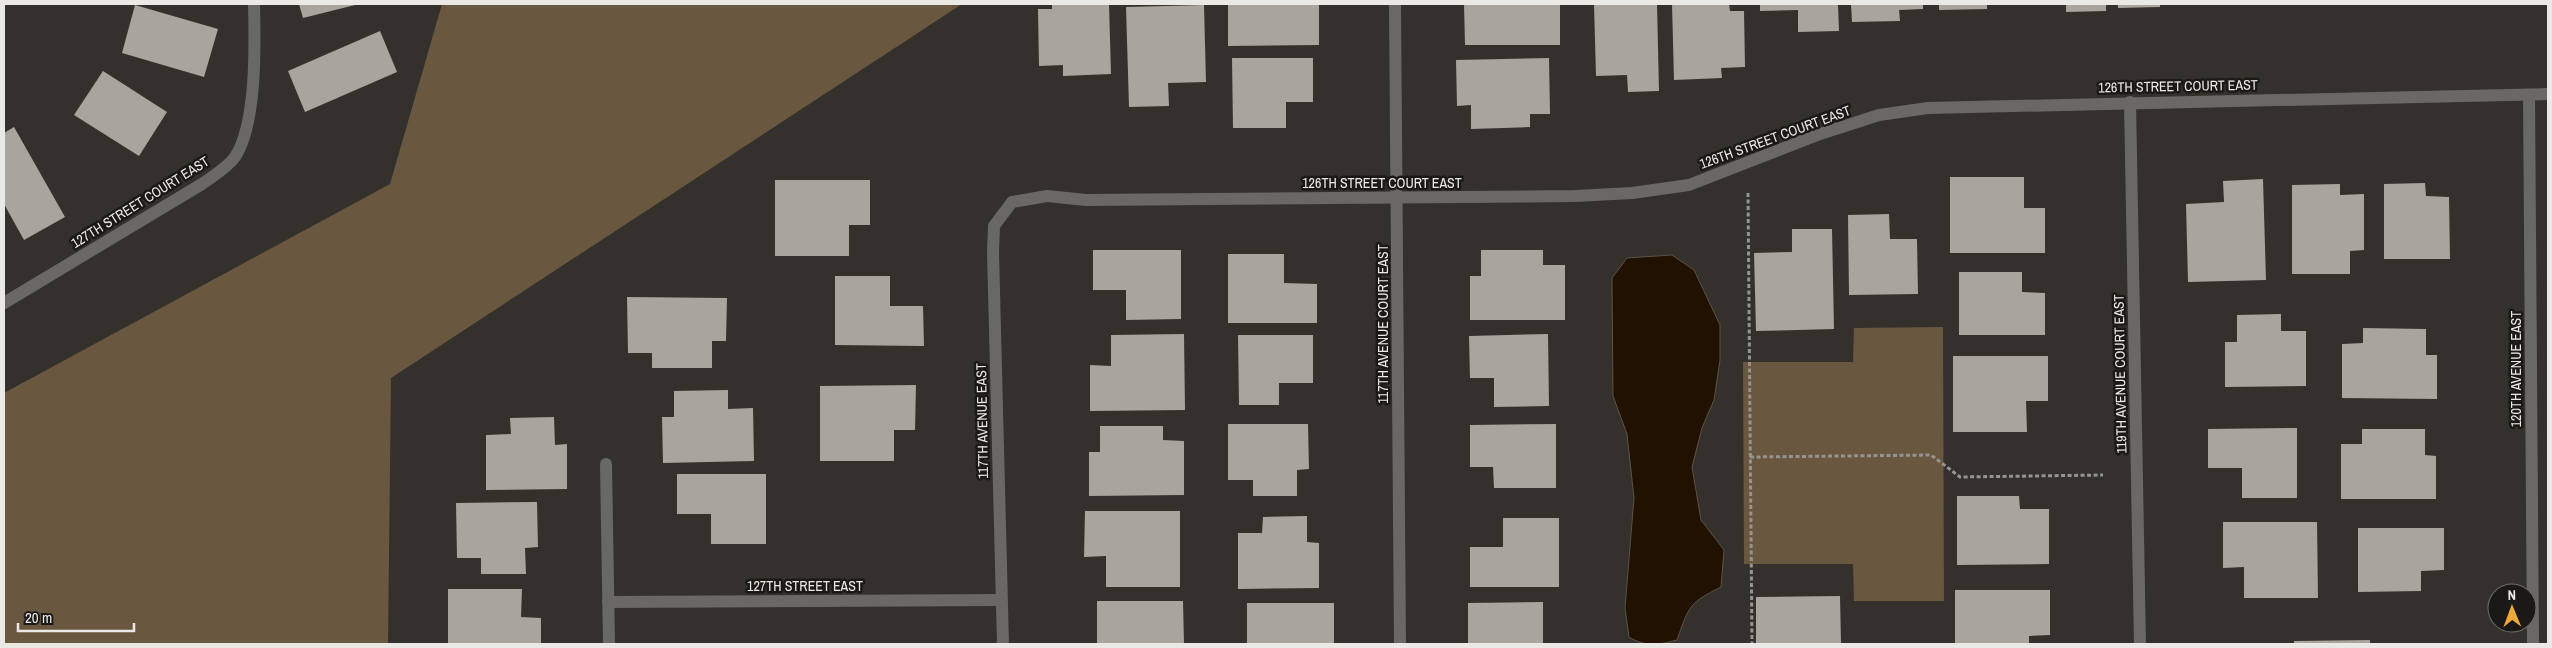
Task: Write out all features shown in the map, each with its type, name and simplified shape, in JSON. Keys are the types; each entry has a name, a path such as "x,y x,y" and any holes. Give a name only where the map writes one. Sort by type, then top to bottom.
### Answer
{"street":[{"name":"127TH STREET COURT EAST","path":"4,303 202,184 225,167 235,156 246,130 254,66 254,4"},
{"name":"117TH AVENUE COURT EAST","path":"1396,4 1400,644"},
{"name":"120TH AVENUE EAST","path":"2529,94 2533,644"},
{"name":"126TH STREET COURT EAST","path":"1012,202 1047,196 1086,200 1575,196 1632,193 1690,185 1820,134 1879,115 1928,108 2548,94"},
{"name":"119TH AVENUE COURT EAST","path":"2130,102 2140,644"},
{"name":"117TH AVENUE EAST","path":"1003,644 993,252 994,226 1012,202"},
{"path":"606,464 608,644"},
{"name":"127TH STREET EAST","path":"608,602 1001,600"}],"path":[{"path":"1748,193 1752,644"},
{"path":"1750,456 1932,455 1960,477 2104,475"}],"shaded area":[{"path":"442,4 962,4 391,378 388,644 4,644 4,393 390,184"},
{"path":"1672,255 1694,270 1720,325 1720,360 1714,400 1702,428 1692,467 1701,520 1724,550 1721,587 1696,602 1684,620 1677,640 1646,644 1629,637 1625,608 1634,498 1627,434 1613,396 1612,278 1627,258"},
{"path":"1943,327 1944,601 1854,601 1853,564 1744,564 1743,362 1853,362 1854,328"}],"building":[{"path":"299,4 359,4 303,18"},
{"path":"1052,4 1109,4 1111,74 1063,76 1063,65 1039,66 1038,9 1052,9"},
{"path":"1228,4 1319,4 1319,45 1228,46"},
{"path":"1464,4 1560,4 1560,45 1465,45"},
{"path":"1594,4 1657,4 1659,91 1628,92 1627,75 1596,76"},
{"path":"1672,4 1729,4 1730,11 1744,11 1745,67 1721,68 1722,78 1674,80"},
{"path":"1760,4 1838,4 1839,31 1798,32 1798,10 1760,11"},
{"path":"1851,4 1923,4 1923,9 1899,10 1900,21 1852,22"},
{"path":"1939,4 1987,4 1987,9 1939,10"},
{"path":"2066,4 2106,4 2106,11 2066,12"},
{"path":"2118,4 2160,4 2160,7 2118,8"},
{"path":"135,5 218,29 204,77 122,53"},
{"path":"1204,5 1206,82 1168,83 1169,106 1129,107 1126,7"},
{"path":"380,31 397,72 305,112 288,71"},
{"path":"1232,58 1313,58 1313,102 1286,102 1286,128 1233,128"},
{"path":"1549,58 1550,114 1530,114 1530,127 1471,129 1471,105 1457,106 1456,60"},
{"path":"103,71 167,112 139,156 74,115"},
{"path":"14,127 65,217 24,240 4,204 4,133"},
{"path":"1950,177 2024,177 2024,208 2045,208 2045,253 1950,253"},
{"path":"2263,179 2266,280 2188,282 2186,204 2224,202 2223,181"},
{"path":"775,180 870,180 870,225 849,225 849,256 775,256"},
{"path":"2425,183 2426,196 2449,197 2450,259 2384,259 2384,184"},
{"path":"2340,184 2340,195 2364,194 2364,250 2350,251 2350,274 2292,274 2292,185"},
{"path":"1889,214 1890,239 1917,239 1918,294 1849,295 1848,215"},
{"path":"1792,229 1832,229 1834,329 1756,331 1754,253 1792,252"},
{"path":"1093,250 1181,250 1181,319 1126,320 1126,290 1093,290"},
{"path":"1481,250 1543,250 1543,265 1565,265 1565,320 1470,320 1470,276 1481,276"},
{"path":"1228,254 1284,254 1284,283 1317,284 1317,323 1228,323"},
{"path":"1959,272 2022,272 2022,292 2045,293 2045,335 1959,335"},
{"path":"835,276 890,276 890,306 923,306 924,346 835,345"},
{"path":"627,297 727,298 726,341 712,341 712,368 652,368 652,353 628,353"},
{"path":"2281,314 2281,331 2306,331 2306,386 2225,387 2225,342 2237,342 2237,315"},
{"path":"2363,328 2426,329 2426,355 2437,355 2437,399 2342,398 2342,344 2363,343"},
{"path":"1184,334 1185,410 1090,411 1090,365 1111,366 1111,335"},
{"path":"1548,334 1549,406 1494,407 1494,378 1470,378 1469,336"},
{"path":"1238,335 1313,335 1313,383 1279,383 1279,405 1239,405"},
{"path":"1953,356 2048,356 2048,401 2026,401 2027,432 1953,432"},
{"path":"916,385 915,430 894,430 894,461 820,461 820,386"},
{"path":"728,390 728,409 753,408 754,461 663,463 662,417 674,417 674,391"},
{"path":"554,417 555,445 567,444 567,489 486,490 486,435 511,434 510,418"},
{"path":"1228,424 1308,424 1309,469 1297,470 1297,496 1253,496 1253,480 1228,480"},
{"path":"1556,424 1556,488 1494,488 1493,467 1470,467 1470,425"},
{"path":"1100,426 1163,426 1163,440 1184,441 1184,495 1089,496 1089,452 1100,452"},
{"path":"2297,428 2297,498 2242,498 2242,468 2208,468 2208,429"},
{"path":"2362,429 2425,429 2425,455 2436,456 2436,499 2341,499 2341,444 2362,444"},
{"path":"677,474 766,474 766,544 711,544 711,514 677,514"},
{"path":"1957,496 2019,496 2020,509 2049,509 2049,564 1957,565"},
{"path":"537,502 538,547 525,548 526,574 481,574 481,558 457,558 456,503"},
{"path":"1085,511 1180,511 1180,587 1106,587 1106,556 1084,557"},
{"path":"1307,516 1307,542 1319,543 1319,588 1238,589 1238,533 1262,533 1263,517"},
{"path":"1503,518 1559,518 1559,587 1470,587 1470,547 1503,547"},
{"path":"2223,522 2317,522 2318,598 2244,598 2244,567 2223,568"},
{"path":"2358,528 2444,528 2444,570 2421,571 2421,591 2358,592"},
{"path":"448,589 522,589 521,617 541,618 541,644 448,644"},
{"path":"1955,590 2050,590 2050,635 2029,636 2029,644 1955,644"},
{"path":"1840,596 1841,644 1756,644 1756,597"},
{"path":"1097,601 1183,601 1184,644 1097,644"},
{"path":"1543,602 1543,644 1468,644 1468,603"},
{"path":"1247,603 1334,603 1334,644 1247,644"},
{"path":"2370,640 2370,644 2294,644 2294,641"}]}
